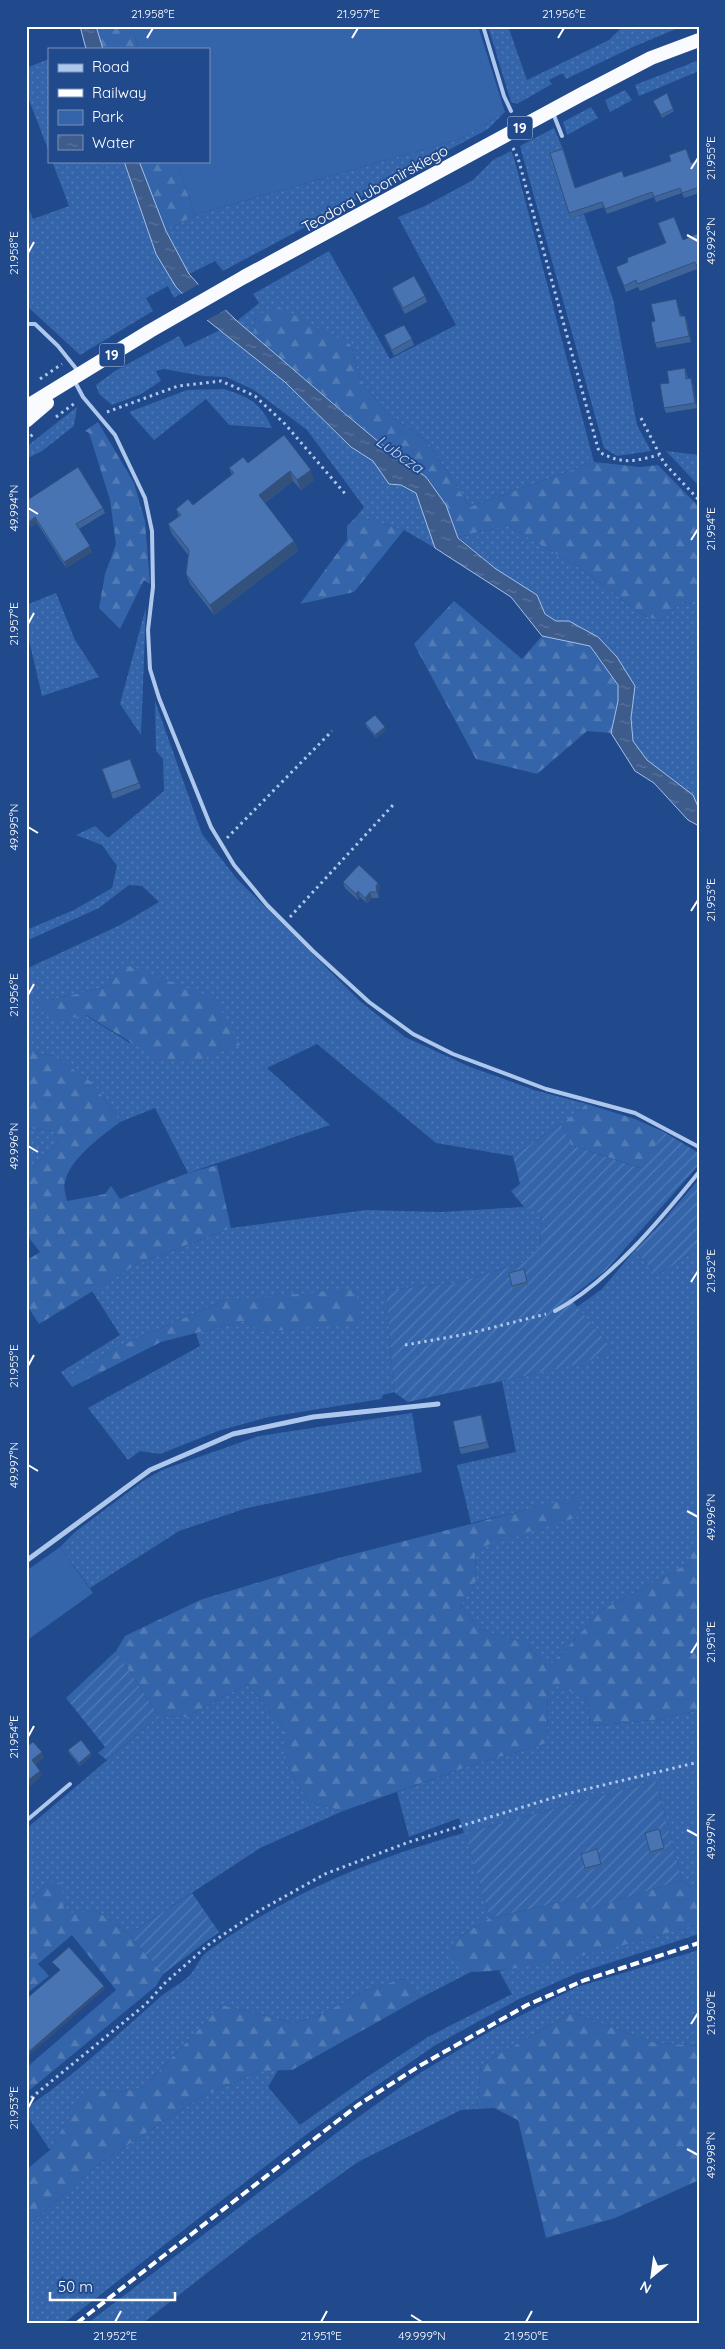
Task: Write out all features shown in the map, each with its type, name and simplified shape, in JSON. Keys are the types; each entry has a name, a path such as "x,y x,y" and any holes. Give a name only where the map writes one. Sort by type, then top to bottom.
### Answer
{"highway":[{"name":"Teodora Lubomirskiego","path":"77,377 244,277 552,110 652,58 699,40"},
{"name":"19","path":"26,408 77,377"},
{"name":"19","path":"26,421 77,377"}],"street":[{"path":"26,1561 150,1470 233,1434 313,1417 438,1404"}],"lane":[{"path":"483,26 511,111"},
{"path":"552,110 562,136"},
{"path":"26,324 35,324 68,359 77,377 83,397 115,435 145,498 152,531 153,587 148,630 150,668 159,698 211,827 234,865 284,923 369,1002 413,1034 453,1054 546,1089 636,1113 699,1147"},
{"path":"555,1311 571,1302 609,1271 681,1195 699,1172"},
{"path":"26,1821 70,1784"}],"path":[{"path":"512,146 518,158 599,452 614,460 633,461 659,455"},
{"path":"34,383 68,359"},
{"path":"99,414 178,386 221,381 255,396 285,424 347,496"},
{"path":"641,418 664,463 699,500"},
{"path":"222,844 332,731"},
{"path":"284,923 394,805"},
{"path":"405,1345 467,1334 555,1311"},
{"path":"26,2102 146,2004 165,1983 208,1945 257,1912 325,1874 410,1842 562,1795 699,1762"}],"green space":[{"path":"96,26 131,26 139,48 103,48"},
{"path":"131,26 478,26 505,112 460,139 195,215 177,162 210,162 210,48 139,48"},
{"path":"488,26 508,26 527,80 609,40 623,26 683,26 633,47 566,79 563,73 549,80 552,84 517,104 511,102"},
{"path":"48,59 48,149 26,92 26,68"},
{"path":"699,60 699,71 639,96 635,85"},
{"path":"625,90 632,100 610,112 605,100"},
{"path":"591,107 598,118 567,135 563,122"},
{"path":"505,112 488,129 223,271 215,261 189,274 166,231 195,215 460,139"},
{"path":"554,128 565,154 552,158 571,218 584,214 613,299 637,425 651,451 617,456 604,448 520,146"},
{"path":"511,151 594,462 470,507 427,441 387,414 360,379 351,345 256,317 253,335 237,321 259,303 253,294 329,251 390,359 456,325 398,217 425,206 473,180 493,160"},
{"path":"52,162 124,162 156,254 182,293 174,298 168,286 146,298 153,311 80,355 28,307 26,309 26,202 33,219 69,206"},
{"path":"139,162 177,162 195,215 166,231"},
{"path":"275,305 351,345 360,379 387,414 427,441 470,507 594,462 640,467 658,465 699,507 699,605 682,602 661,621 645,616 578,567 507,525 458,537 446,505 426,477 392,453 253,335 256,317"},
{"path":"220,330 285,382 351,447 373,461 389,484 401,485 416,493 435,548 404,530 357,516 364,507 307,430 254,390 226,377 203,376 164,369 156,371 161,381 141,394 112,405 99,394 96,385 115,371 179,336 185,347"},
{"path":"224,389 253,402 263,412 272,428 229,425 206,399 154,440 129,412 187,390"},
{"path":"77,407 74,426 42,451 26,459 26,447"},
{"path":"98,422 134,483 145,521 150,584 144,580 120,629 99,608 105,574 116,544 110,500 89,433 85,431"},
{"path":"666,451 699,455 699,486"},
{"path":"357,516 404,530 354,592 300,604 347,540 347,526"},
{"path":"507,525 578,567 645,616 661,621 682,602 699,605 699,809 693,795 647,760 633,741 631,718 635,686 617,657 598,637 569,621 556,621 545,614 537,595 496,569 458,537"},
{"path":"56,593 75,640 99,677 42,696 26,627 26,605"},
{"path":"454,601 522,659 542,636 590,646 618,685 618,701 611,733 587,731 537,774 476,759 414,644"},
{"path":"146,607 141,735 120,704"},
{"path":"155,701 202,834 237,879 361,1002 405,1037 468,1066 534,1090 587,1104 513,1156 436,1143 317,1044 267,1068 330,1125 188,1173 155,1108 120,1122 93,1083 54,1056 26,1052 26,969 120,925 159,902 142,886 129,885 99,908 26,941 26,930 74,910 112,888 117,866 102,845 76,835 95,826 108,838 164,791 163,759 156,751","holes":["129,967 130,1043 85,1015 38,1003 105,987"]},
{"path":"129,966 215,999 240,1045 201,1059 162,1061 86,1015 58,1021 39,1010 38,1003 105,987"},
{"path":"26,1052 54,1056 93,1083 120,1122 88,1148 73,1164 64,1184 67,1201 105,1194 111,1186 120,1199 188,1173 217,1165 231,1228 137,1264 39,1324 26,1304 26,1261 40,1252 26,1234 26,1174 59,1141 53,1131 26,1128"},
{"path":"587,1104 635,1119 664,1132 641,1168 571,1145 561,1124"},
{"path":"561,1124 571,1145 640,1168 664,1132 697,1152 697,1167 606,1270 570,1298 613,1350 583,1363 408,1402 394,1392 386,1290 455,1283 523,1263 540,1247 542,1214 524,1207 511,1191 520,1184 513,1156"},
{"path":"26,1128 53,1131 59,1141 26,1174"},
{"path":"699,1179 699,1248 657,1276 635,1250"},
{"path":"524,1207 542,1213 540,1247 523,1263 455,1283 386,1290 394,1392 383,1395 381,1399 269,1417 218,1431 160,1454 140,1451 128,1460 88,1408 200,1346 196,1333 243,1321 260,1332 225,1300 122,1345 66,1379 61,1372 120,1335 92,1291 137,1264 231,1228 366,1210 442,1212"},
{"path":"699,1248 699,1537 695,1540 689,1563 602,1610 548,1668 525,1643 479,1629 461,1605 476,1581 475,1551 580,1497 471,1523 457,1465 516,1452 502,1381 530,1375 613,1350 577,1307 602,1289 635,1250 657,1276"},
{"path":"356,1289 362,1323 260,1332 243,1321 161,1342 72,1387 66,1379 122,1345 225,1300"},
{"path":"412,1413 422,1472 247,1508 179,1531 90,1588 60,1547 75,1532 143,1481 162,1470 259,1436"},
{"path":"580,1496 582,1516 497,1541 475,1551 476,1581 461,1605 479,1629 525,1643 548,1668 602,1610 689,1563 695,1539 699,1537 699,1710 661,1719 591,1726 586,1698 548,1682 547,1743 472,1765 343,1811 309,1802 284,1760 284,1727 247,1684 186,1717 159,1716 116,1651 125,1636 200,1600 342,1557"},
{"path":"60,1547 93,1593 26,1641 26,1571"},
{"path":"116,1651 159,1716 107,1760 98,1753 105,1747 66,1698"},
{"path":"548,1681 586,1698 591,1726 661,1719 699,1710 699,1883 690,1887 682,1880 656,1781 465,1833 490,1918 457,1938 450,1951 471,1972 420,1998 402,1979 364,1991 321,2015 294,2023 222,2005 144,2087 119,2092 85,2090 50,2150 26,2114 26,2108 78,2069 162,1996 185,1979 207,1952 266,1913 330,1881 396,1854 464,1833 459,1818 409,1837 397,1792 472,1765 547,1743"},
{"path":"247,1684 284,1727 284,1760 309,1802 343,1811 260,1848 129,1934 97,1911 64,1914 49,1882 26,1903 26,1829 159,1716 186,1717"},
{"path":"656,1781 682,1880 590,1909 582,1897 490,1918 465,1833"},
{"path":"682,1880 690,1887 699,1883 699,1924 586,1955 499,1970 471,1972 449,1951 457,1938 490,1918 582,1897 590,1909"},
{"path":"49,1882 62,1883 64,1913 97,1911 129,1934 163,1974 156,1986 26,2093 26,2068 116,1990 72,1935 38,1964 49,1976 26,1994 26,1903"},
{"path":"192,1893 219,1932 163,1974 129,1934"},
{"path":"699,1924 699,1934 575,1974 517,2000 434,2046 311,2131 64,2323 26,2323 26,2227 103,2161 201,2097 259,2071 278,2070 268,2087 300,2125 370,2075 428,2037 512,1994 499,1971 642,1940"},
{"path":"699,1950 699,2046 651,2042 572,2012 481,2065 477,2109 461,2110 358,2162 253,2237 143,2323 88,2323 339,2131 420,2073 492,2030 577,1987"},
{"path":"402,1979 420,1998 292,2070 259,2071 201,2097 103,2161 26,2227 26,2170 50,2150 85,2089 119,2092 144,2087 222,2005 294,2023 321,2015 364,1991"},
{"path":"572,2012 651,2042 699,2046 699,2180 615,2218 546,2238 518,2120 494,2108 477,2109 481,2065"}],"water":[{"path":"80,26 96,26 103,48 86,48"},
{"path":"124,162 139,162 166,231 189,274 198,284 237,321 337,407 392,453 426,477 446,505 458,538 496,569 537,595 545,614 556,621 569,621 598,637 617,657 635,686 631,718 633,741 647,760 693,795 699,809 699,826 688,820 654,783 635,771 611,733 618,701 618,685 590,646 542,636 511,597 435,548 416,493 401,485 389,484 373,461 351,447 285,382 207,320 176,287 156,254"}],"pier":[{"path":"201,283 227,309 205,321 180,295"}],"building":[{"path":"667,93 673,109 661,115 653,101"},
{"path":"563,149 575,188 622,171 624,177 671,161 669,155 686,149 691,163 699,161 699,187 682,193 680,188 654,197 652,192 605,209 602,202 569,213 550,153"},
{"path":"674,217 683,240 699,233 699,270 695,262 637,284 636,280 624,286 616,267 628,262 627,258 666,243 658,223"},
{"path":"414,276 425,296 403,308 392,288"},
{"path":"676,299 680,316 685,316 689,336 655,343 651,322 655,321 651,304"},
{"path":"404,325 412,339 392,350 384,335"},
{"path":"685,368 686,379 691,378 695,403 664,408 660,384 669,383 667,371"},
{"path":"284,435 311,470 297,480 290,471 259,495 294,541 210,605 186,574 189,550 168,524 181,515 176,509 188,499 193,505 234,473 229,468 243,457 248,463"},
{"path":"78,467 103,508 76,524 90,546 64,562 35,517 29,522 26,517 26,501"},
{"path":"375,715 385,727 375,735 365,723"},
{"path":"130,759 139,783 111,793 102,769"},
{"path":"359,865 378,883 376,886 377,892 370,892 365,898 358,891 356,894 343,882"},
{"path":"524,1269 527,1282 512,1286 509,1273"},
{"path":"481,1415 487,1442 459,1448 453,1421"},
{"path":"81,1740 91,1753 79,1763 68,1750"},
{"path":"33,1742 42,1752 32,1760 40,1771 26,1782 26,1747"},
{"path":"659,1829 664,1848 650,1852 645,1833"},
{"path":"597,1849 601,1864 585,1868 581,1854"},
{"path":"69,1947 104,1986 26,2054 26,1999 60,1970 52,1962"}],"railway":[{"path":"77,2323 358,2105 421,2065 527,2005 585,1980 699,1943"}],"water label":[{"name":"Lubcza","path":"400,454"}]}
